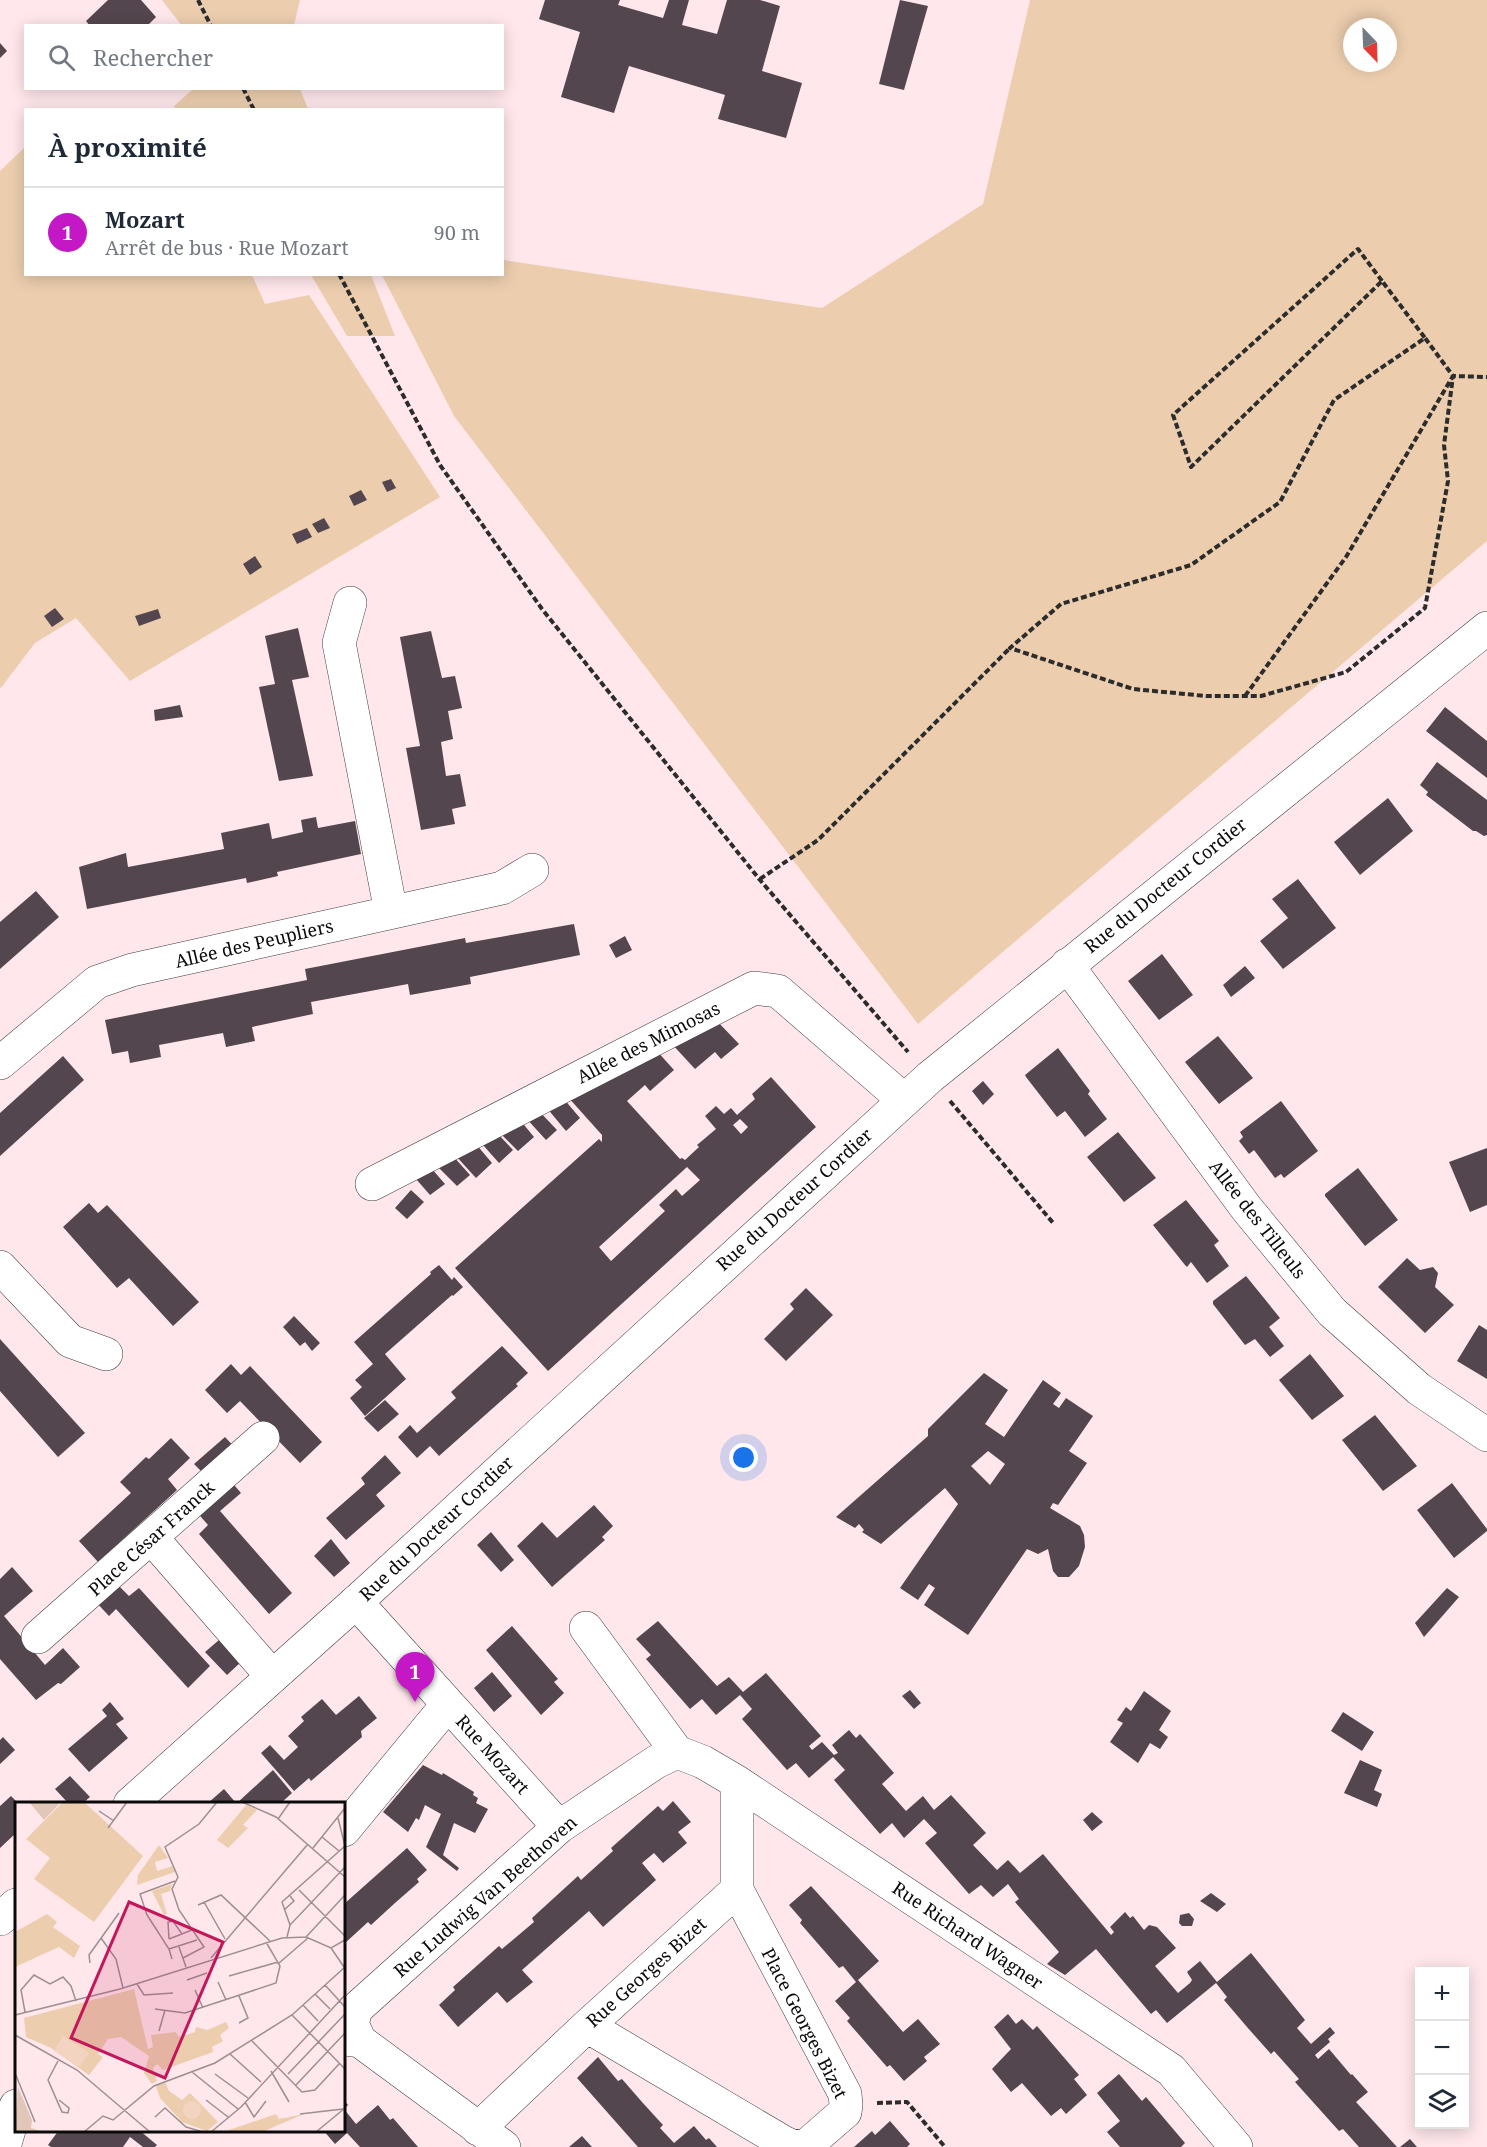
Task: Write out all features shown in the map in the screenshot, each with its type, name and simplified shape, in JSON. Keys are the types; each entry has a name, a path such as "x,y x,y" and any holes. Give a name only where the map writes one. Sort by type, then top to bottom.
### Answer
{"street":[{"path":"350,603 339,643 391,912"},
{"name":"Rue du Docteur Cordier","path":"131,1802 356,1602 930,1077 1487,628"},
{"name":"Allée des Peupliers","path":"0,1063 97,982 132,970 502,888 532,870"},
{"name":"Allée des Tilleuls","path":"1067,965 1247,1209 1332,1312 1419,1389 1487,1435"},
{"name":"Allée des Mimosas","path":"372,1184 754,988 778,991 904,1100"},
{"path":"0,1267 70,1341 106,1354"},
{"name":"Place César Franck","path":"38,1637 263,1438"},
{"path":"151,1538 272,1676"},
{"name":"Rue Mozart","path":"356,1602 559,1827"},
{"path":"586,1628 677,1752"},
{"path":"345,1829 448,1704"},
{"name":"Rue Richard Wagner","path":"677,1752 703,1762 737,1782 1171,2070 1236,2147"},
{"name":"Rue Ludwig Van Beethoven","path":"352,2040 351,2024 356,2009 559,1827 656,1762 677,1752"},
{"path":"737,1782 737,1890"},
{"name":"Rue Georges Bizet","path":"491,2138 587,2026 737,1890"},
{"name":"Place Georges Bizet","path":"587,2026 794,2147 807,2145 845,2112 844,2094 737,1890"},
{"path":"352,2040 491,2138"},
{"path":"4,2147 15,2109"}],"path":[{"path":"198,0 210,24"},
{"path":"244,90 253,108"},
{"path":"1010,648 1133,689 1206,696 1261,696 1346,672 1425,608 1448,481 1444,445 1453,376 1382,280 1358,249 1173,415 1191,467 1382,280"},
{"path":"340,276 440,465 542,609 760,880 1054,1224"},
{"path":"760,880 818,840 1010,648 1060,604 1191,565 1280,502 1334,400 1425,338"},
{"path":"1453,376 1487,377"},
{"path":"1245,696 1346,557 1453,376"},
{"path":"846,2105 907,2102 945,2147"}],"shaded area":[{"path":"162,0 300,0 294,24 180,24"},
{"path":"1030,0 1487,0 1487,541 918,1024 454,416 383,276 504,276 504,260 822,308 983,204"},
{"path":"192,90 300,90 308,108 175,108 174,106"},
{"path":"24,148 24,276 252,276 265,304 309,295 440,497 130,681 76,618 35,643 0,689 0,171"},
{"path":"312,276 371,276 395,336 347,336"}],"building":[{"path":"108,0 141,0 156,17 149,24 88,24 86,21"},
{"path":"545,0 620,0 618,5 663,18 669,0 689,0 682,25 717,34 727,0 760,0 780,6 762,71 802,83 786,138 718,119 725,95 629,66 614,113 561,97 580,32 539,19"},
{"path":"900,0 928,6 904,90 879,84"},
{"path":"0,43 7,51 0,58"},
{"path":"391,479 396,488 387,492 382,482"},
{"path":"361,490 367,500 354,506 349,496"},
{"path":"324,518 330,528 318,533 312,524"},
{"path":"307,528 312,537 297,544 292,534"},
{"path":"255,556 262,567 250,575 243,564"},
{"path":"55,608 64,619 52,627 44,616"},
{"path":"158,609 161,618 139,626 135,616"},
{"path":"298,628 309,677 292,680 313,776 279,781 259,687 275,684 265,636"},
{"path":"431,631 442,678 455,676 462,708 448,711 453,739 441,742 446,776 460,774 466,806 452,809 455,824 421,830 406,748 420,746 400,637"},
{"path":"180,705 183,717 155,721 154,710"},
{"path":"1445,707 1487,741 1487,778 1426,731"},
{"path":"1437,762 1487,800 1487,835 1473,831 1426,795 1428,792 1420,785"},
{"path":"1388,798 1413,831 1360,875 1334,842"},
{"path":"316,817 318,828 355,821 361,854 277,872 278,876 247,883 246,878 87,909 79,867 126,853 128,867 224,849 221,833 269,823 272,839 303,832 301,820"},
{"path":"1298,879 1336,928 1283,969 1260,941 1288,918 1272,899"},
{"path":"36,891 59,917 0,969 0,922"},
{"path":"574,924 580,955 470,977 471,984 410,995 408,984 311,1002 313,1014 252,1027 255,1041 226,1047 223,1033 159,1045 161,1057 130,1063 128,1051 112,1054 105,1020 307,980 305,969 465,938 466,943"},
{"path":"625,936 632,950 616,958 609,945"},
{"path":"1162,954 1193,995 1159,1020 1128,981"},
{"path":"1245,966 1255,978 1231,997 1223,985"},
{"path":"716,1020 739,1044 721,1059 715,1052 695,1069 671,1043"},
{"path":"1218,1036 1253,1078 1219,1104 1185,1062"},
{"path":"1058,1048 1090,1091 1088,1094 1107,1119 1085,1137 1065,1111 1057,1117 1025,1075"},
{"path":"656,1050 674,1070 650,1091 645,1085 627,1101 680,1159 685,1160 699,1147 697,1145 716,1129 705,1116 716,1106 724,1114 731,1108 737,1115 755,1099 752,1094 771,1077 816,1127 548,1371 455,1268 599,1139 602,1142 602,1135 567,1096","holes":["740,1119 748,1127 741,1134 733,1125","687,1167 700,1180 682,1196 676,1189 659,1205 665,1211 611,1261 599,1247"]},
{"path":"63,1056 84,1080 0,1156 0,1113"},
{"path":"983,1081 994,1094 983,1105 972,1091"},
{"path":"563,1098 580,1118 566,1131 546,1107"},
{"path":"1281,1101 1318,1151 1284,1178 1281,1174 1275,1178 1254,1150 1249,1154 1239,1141 1243,1137 1240,1132"},
{"path":"538,1110 557,1130 546,1140 525,1117"},
{"path":"520,1120 534,1137 518,1151 498,1131"},
{"path":"1118,1132 1156,1178 1124,1202 1087,1157"},
{"path":"497,1133 513,1150 499,1163 483,1145"},
{"path":"475,1143 492,1163 476,1178 455,1155"},
{"path":"1487,1148 1487,1205 1470,1212 1449,1162"},
{"path":"453,1156 470,1175 457,1186 438,1167"},
{"path":"1358,1168 1398,1220 1365,1246 1325,1196"},
{"path":"432,1169 445,1184 430,1195 416,1179"},
{"path":"411,1190 424,1202 407,1219 395,1208"},
{"path":"1186,1200 1219,1241 1214,1245 1229,1266 1207,1283 1191,1262 1187,1267 1185,1265 1153,1225"},
{"path":"89,1203 98,1213 107,1205 199,1302 173,1326 129,1278 117,1288 63,1227"},
{"path":"1407,1258 1420,1270 1433,1267 1438,1273 1435,1287 1454,1305 1425,1333 1378,1287"},
{"path":"439,1265 452,1280 454,1277 463,1287 385,1354 406,1379 365,1416 350,1398 362,1387 355,1380 373,1364 354,1342"},
{"path":"1246,1276 1280,1318 1269,1327 1284,1346 1270,1357 1255,1339 1245,1345 1213,1304 1213,1301"},
{"path":"806,1288 833,1315 786,1361 764,1339 794,1309 790,1304"},
{"path":"294,1316 320,1343 312,1351 305,1342 300,1346 283,1327"},
{"path":"1479,1325 1487,1330 1487,1379 1457,1361"},
{"path":"0,1339 85,1433 58,1457 0,1391"},
{"path":"502,1346 528,1373 516,1384 518,1386 439,1456 430,1446 417,1458 398,1437 410,1425 417,1433 456,1398 451,1392"},
{"path":"1310,1354 1344,1396 1312,1420 1279,1380"},
{"path":"231,1364 241,1375 250,1366 322,1442 300,1463 240,1401 227,1413 205,1390"},
{"path":"984,1373 1008,1390 985,1424 1004,1437 1043,1380 1061,1393 1053,1404 1059,1408 1066,1398 1093,1416 1069,1451 1087,1463 1058,1505 1053,1503 1050,1508 1080,1526 1084,1535 1085,1547 1079,1566 1069,1577 1058,1577 1053,1571 1048,1549 1038,1554 1027,1549 968,1635 924,1605 935,1588 929,1584 918,1600 900,1588 958,1504 945,1488 881,1544 862,1532 864,1530 859,1524 855,1528 836,1517 928,1436 928,1429","holes":["988,1451 1005,1464 990,1485 971,1466"]},
{"path":"385,1400 399,1414 378,1432 364,1418"},
{"path":"1375,1415 1417,1466 1383,1491 1342,1440"},
{"path":"225,1437 238,1451 208,1478 194,1464"},
{"path":"171,1438 190,1458 168,1479 177,1490 98,1562 79,1541 131,1493 120,1482 146,1457 149,1459"},
{"path":"385,1455 401,1473 376,1495 385,1506 346,1540 326,1518 365,1484 361,1478"},
{"path":"229,1479 241,1493 220,1511 292,1593 269,1614 199,1534 208,1525 195,1510"},
{"path":"1452,1483 1487,1529 1454,1558 1417,1510"},
{"path":"594,1505 613,1526 602,1537 605,1540 552,1587 517,1546 542,1522 557,1538"},
{"path":"491,1532 514,1560 501,1572 477,1545"},
{"path":"331,1539 350,1563 334,1577 314,1556"},
{"path":"12,1567 33,1591 4,1616 45,1665 63,1648 80,1667 61,1684 58,1683 36,1700 0,1659 0,1579"},
{"path":"116,1583 129,1596 139,1588 210,1666 188,1688 116,1609 109,1616 95,1601"},
{"path":"1447,1588 1459,1597 1424,1637 1415,1623"},
{"path":"658,1621 717,1686 729,1677 743,1692 766,1673 821,1736 809,1746 812,1750 822,1742 834,1755 838,1753 832,1745 849,1730 856,1738 860,1734 894,1773 882,1784 906,1811 923,1796 934,1810 951,1795 986,1833 973,1845 997,1870 1008,1860 1020,1873 1043,1854 1111,1935 1114,1932 1110,1927 1125,1912 1130,1918 1133,1916 1144,1930 1149,1925 1157,1927 1176,1948 1155,1966 1178,1993 1192,1980 1187,1972 1200,1961 1217,1982 1251,1953 1305,2020 1297,2028 1311,2044 1330,2027 1335,2033 1328,2039 1330,2042 1315,2055 1318,2059 1329,2049 1352,2074 1368,2092 1356,2102 1397,2147 1359,2147 1343,2129 1339,2131 1295,2082 1299,2079 1274,2051 1271,2054 1224,2000 1227,1997 1216,1983 1167,2023 1156,2010 1151,2014 1096,1949 1065,1975 1047,1964 1059,1952 1015,1902 1019,1899 1008,1884 993,1897 981,1885 969,1894 925,1843 937,1833 924,1819 904,1838 892,1823 880,1834 834,1780 845,1770 833,1757 809,1778 796,1763 787,1770 742,1719 752,1709 740,1695 716,1715 702,1699 690,1709 646,1659 651,1655 636,1639"},
{"path":"512,1626 558,1679 554,1682 564,1693 541,1715 486,1650"},
{"path":"219,1640 241,1662 227,1675 205,1652"},
{"path":"492,1672 512,1696 494,1712 474,1688"},
{"path":"910,1690 921,1703 914,1709 902,1696"},
{"path":"1144,1691 1171,1711 1159,1730 1168,1737 1160,1749 1150,1743 1138,1763 1110,1742 1123,1723 1117,1720 1126,1707 1131,1711"},
{"path":"359,1696 377,1718 361,1731 362,1737 311,1781 309,1778 294,1791 261,1753 270,1745 284,1760 298,1747 288,1736 304,1721 301,1717 322,1699 336,1715"},
{"path":"110,1702 124,1719 116,1724 128,1738 89,1772 68,1749 107,1716 102,1710"},
{"path":"1343,1712 1374,1732 1362,1751 1331,1731"},
{"path":"3,1737 15,1750 0,1764 0,1740"},
{"path":"1360,1760 1382,1770 1374,1790 1382,1794 1377,1807 1344,1793"},
{"path":"423,1765 442,1775 443,1773 474,1792 473,1795 478,1798 476,1803 488,1809 475,1833 454,1823 443,1855 459,1868 457,1871 426,1847 441,1814 425,1805 419,1820 416,1818 408,1832 383,1812"},
{"path":"273,1770 292,1793 282,1802 238,1802"},
{"path":"70,1776 90,1797 84,1802 67,1802 55,1789"},
{"path":"224,1789 235,1802 209,1802"},
{"path":"11,1796 17,1802 15,1802 15,1834 0,1848 0,1806"},
{"path":"673,1801 691,1822 678,1832 687,1843 663,1863 654,1853 642,1863 656,1880 603,1927 589,1911 522,1970 533,1982 507,2003 497,1992 458,2027 439,2005 455,1990 453,1987 499,1946 502,1949 534,1922 532,1918 578,1876 581,1880 613,1851 611,1848 658,1806 663,1811"},
{"path":"1092,1812 1103,1822 1092,1831 1083,1820"},
{"path":"407,1848 427,1870 417,1879 419,1882 371,1925 368,1922 345,1943 345,1903"},
{"path":"811,1886 879,1961 858,1980 903,2032 918,2019 940,2044 924,2057 927,2061 904,2081 890,2065 887,2067 847,2021 850,2018 835,2001 856,1982 843,1966 839,1968 800,1923 802,1920 789,1905"},
{"path":"1211,1893 1226,1904 1217,1912 1200,1901"},
{"path":"1189,1913 1194,1919 1192,1926 1182,1926 1179,1923 1180,1915"},
{"path":"1008,2014 1016,2024 1022,2019 1033,2030 1037,2026 1079,2075 1074,2079 1087,2095 1066,2114 1061,2108 1051,2116 1022,2083 1011,2092 992,2069 1011,2049 994,2027"},
{"path":"598,2057 618,2081 622,2079 663,2125 660,2128 674,2143 694,2126 706,2140 709,2138 717,2147 638,2147 577,2078"},
{"path":"1119,2074 1142,2101 1146,2097 1185,2143 1181,2147 1120,2147 1107,2132 1120,2121 1097,2093"},
{"path":"378,2105 390,2120 393,2118 418,2147 360,2147 347,2133 335,2144 325,2132 345,2132 345,2110 356,2124"},
{"path":"890,2121 910,2144 907,2147 854,2147 872,2131 875,2135"},
{"path":"58,2132 141,2132 157,2145 143,2147 130,2137 123,2147 51,2147 48,2145"},
{"path":"582,2136 592,2147 569,2147"},
{"path":"1410,2139 1417,2147 1400,2147"}],"place":[{"name":"Mozart","path":"415,1702"}]}
